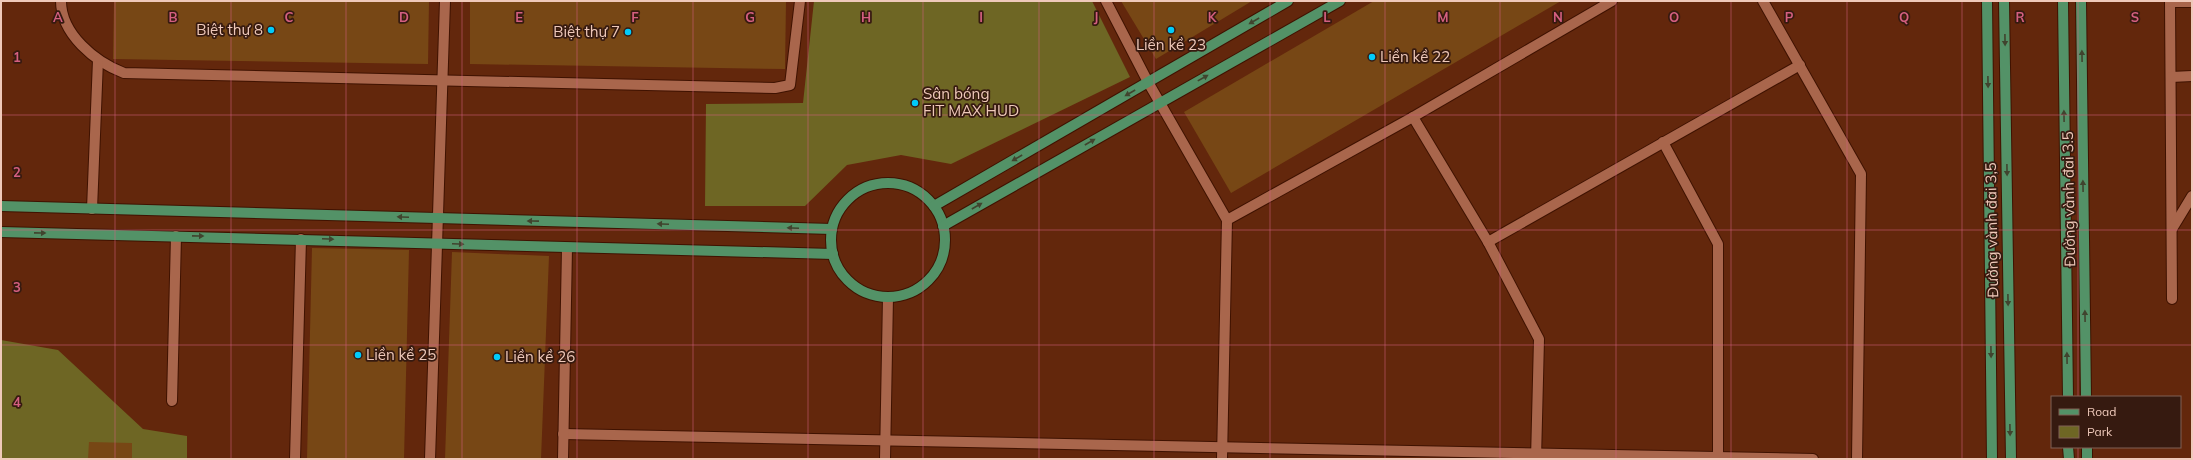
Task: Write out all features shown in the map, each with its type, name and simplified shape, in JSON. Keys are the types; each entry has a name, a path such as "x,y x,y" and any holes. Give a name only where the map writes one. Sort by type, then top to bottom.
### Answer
{"main road":[{"path":"934,206 1288,1"},
{"path":"943,226 1159,102 1340,1"},
{"path":"1987,1 1992,459"},
{"name":"Đường vành đai 3,5","path":"2004,1 2011,459"},
{"path":"2063,1 2068,396"},
{"name":"Đường vành đai 3.5","path":"2081,1 2086,396"},
{"path":"893,183 909,187 923,194 934,206 943,226 946,240 943,257 935,273 916,289 906,294 888,297 871,295 856,287 843,276 835,262 831,245 832,229 838,213 847,200 861,190 876,184 893,183"},
{"path":"1,206 832,229"},
{"path":"1,232 833,254"},
{"path":"2068,448 2068,459"},
{"path":"2086,448 2087,459"}],"street":[{"path":"61,1 61,13 71,31 98,60 124,73 775,88 790,85 800,1"},
{"path":"430,459 444,81 445,1"},
{"path":"1106,1 1159,102 1227,220 1222,459"},
{"path":"1227,220 1413,117 1612,1"},
{"path":"1763,1 1861,174 1857,459"},
{"path":"2172,299 2170,2 2192,2"},
{"path":"92,209 98,60"},
{"path":"1488,242 1800,65"},
{"path":"2171,76 2192,76"},
{"path":"1413,117 1488,242 1539,339 1537,456"},
{"path":"1663,142 1718,244 1718,457"},
{"path":"2172,229 2192,196"},
{"path":"172,401 176,236"},
{"path":"295,459 302,239"},
{"path":"563,459 567,248"},
{"path":"885,459 888,297"},
{"path":"563,434 1222,447 1537,456 1813,459"}],"green space":[{"name":"Sân bóng FIT MAX HUD","path":"814,1 1092,1 1130,77 951,164 901,155 847,165 805,206 705,206 706,104 803,103"},
{"path":"1,340 58,350 143,429 187,436 187,459 1,459"}],"building":[{"name":"Biệt thự 8","path":"114,1 429,1 428,64 113,59"},
{"name":"Biệt thự 7","path":"470,1 786,1 785,69 470,64"},
{"name":"Liền kề 23","path":"1121,1 1252,1 1156,59"},
{"name":"Liền kề 22","path":"1374,1 1561,1 1231,193 1184,112"},
{"name":"Liền kề 25","path":"312,248 409,250 404,459 307,459"},
{"name":"Liền kề 26","path":"452,252 549,256 541,459 445,459"},
{"path":"89,442 132,443 132,459 88,459"}],"place":[{"name":"Biệt thự 8","path":"271,30"},
{"name":"Liền kề 23","path":"1171,30"},
{"name":"Biệt thự 7","path":"628,32"},
{"name":"Liền kề 22","path":"1372,57"},
{"name":"Sân bóng FIT MAX HUD","path":"915,103"},
{"name":"Liền kề 25","path":"358,355"},
{"name":"Liền kề 26","path":"497,357"}]}
